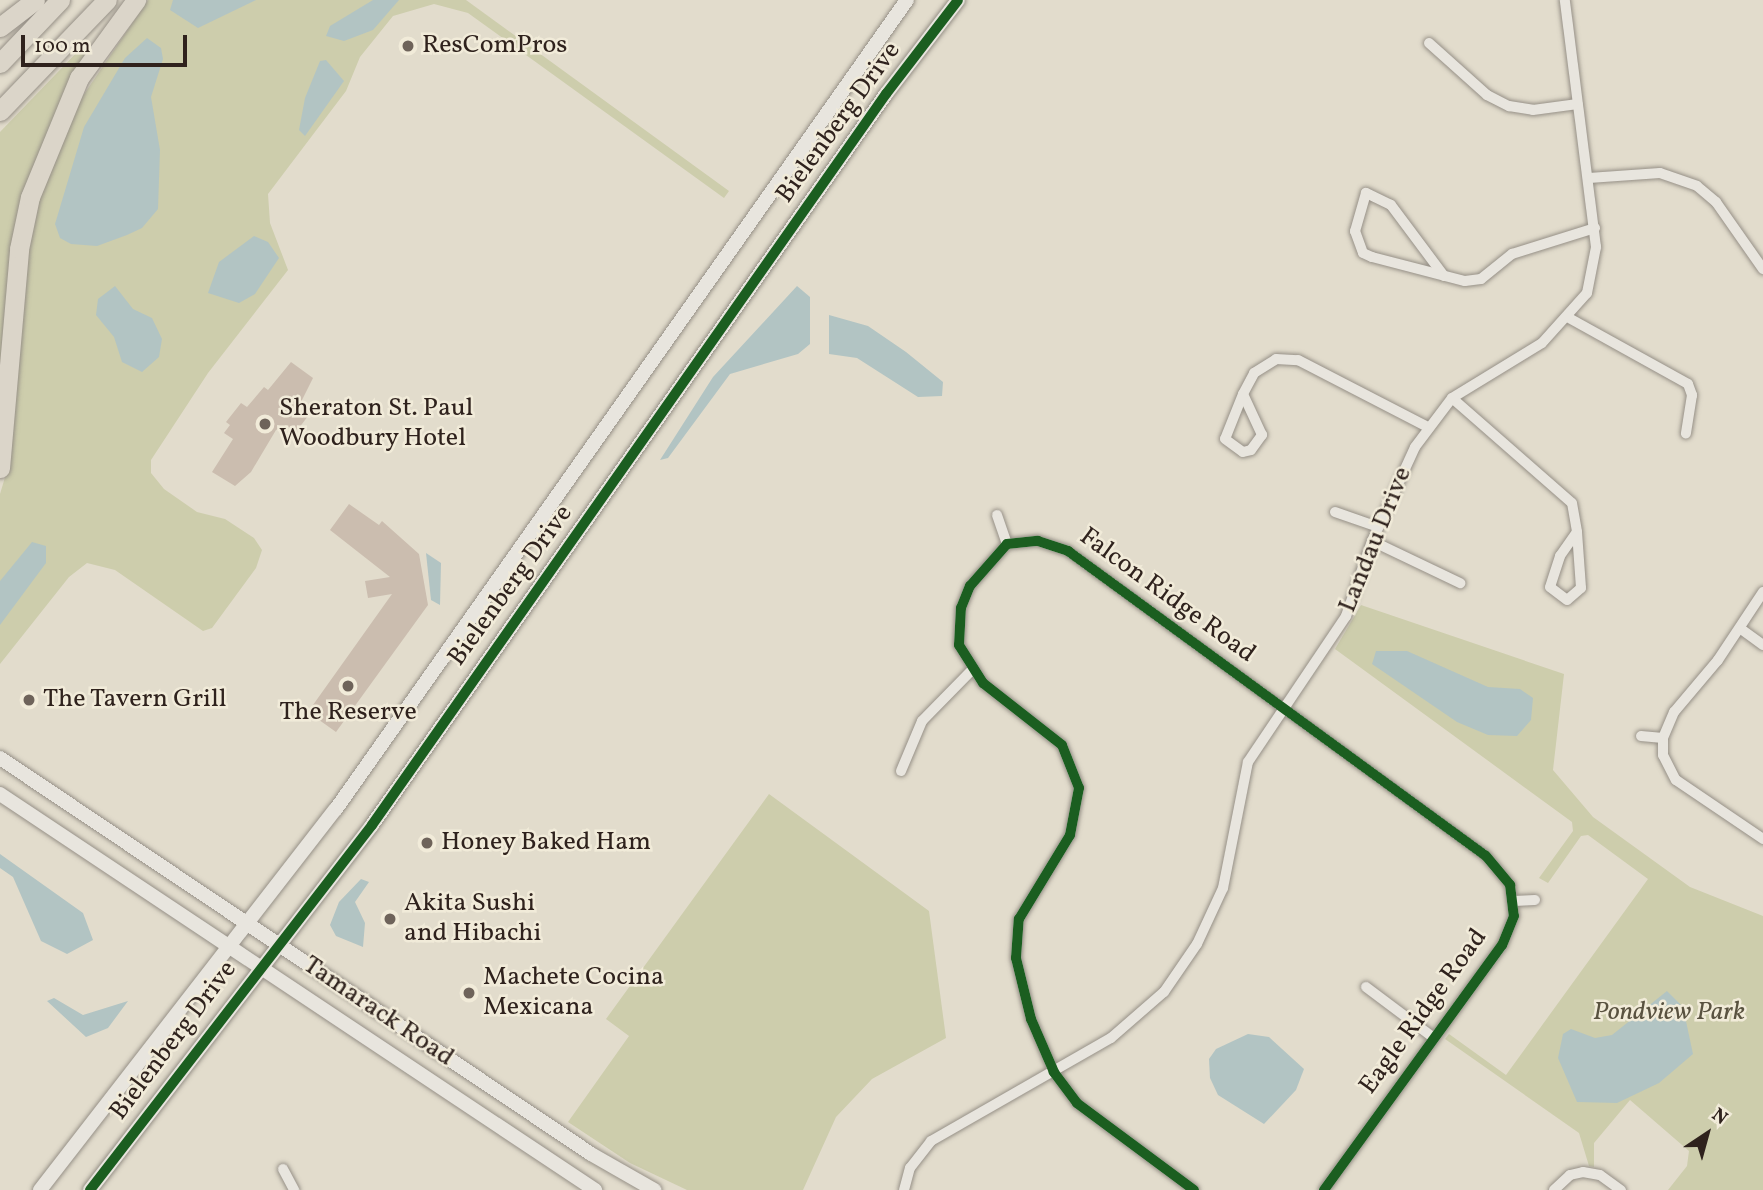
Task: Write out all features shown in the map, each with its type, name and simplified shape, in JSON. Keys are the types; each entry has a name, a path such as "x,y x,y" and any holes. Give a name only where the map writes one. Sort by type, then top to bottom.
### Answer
{"highway":[{"path":"0,27 35,0"},
{"path":"0,63 60,0"},
{"path":"0,111 107,0"},
{"path":"0,468 19,249 30,197 79,78 136,0"}],"street":[{"name":"Bielenberg Drive","path":"40,1190 336,809 534,534 716,263 907,0"},
{"name":"Bielenberg Drive","path":"90,1190 258,967 372,825 886,94 958,0"},
{"name":"Landau Drive","path":"904,1190 910,1168 931,1141 1054,1072 1142,1015 1197,944 1223,887 1248,762 1281,707 1346,616 1372,541 1401,472 1428,427 1452,398 1526,354 1569,318 1592,280 1595,228 1565,0"},
{"path":"1429,43 1487,95 1508,106 1533,110 1578,104"},
{"path":"1589,178 1660,173 1697,186 1716,202 1763,270"},
{"path":"1444,275 1391,205 1366,192 1355,231 1363,253 1444,275 1481,279 1512,254 1595,228"},
{"path":"1569,318 1688,384 1692,402 1686,434"},
{"path":"1243,394 1262,435 1251,450 1243,452 1225,439 1243,394 1267,363 1298,360 1428,427"},
{"path":"1452,398 1572,503 1577,532 1581,588 1567,600 1550,587 1560,556 1577,532"},
{"path":"1335,512 1378,527"},
{"path":"997,516 1007,544 978,571 961,608 959,645 971,671 1050,733 1076,775 1076,820 1019,919 1016,937 1031,1019 1054,1072 1097,1119 1194,1190"},
{"name":"Falcon Ridge Road","path":"1007,544 1038,541 1068,551 1281,707"},
{"path":"1372,541 1461,583"},
{"path":"1763,592 1741,629 1674,712 1663,738 1663,754 1676,780 1763,839"},
{"path":"1741,629 1763,645"},
{"path":"901,771 922,720 971,671"},
{"path":"1281,707 1486,856 1501,870 1514,901 1535,900"},
{"path":"1642,736 1663,738"},
{"name":"Tamarack Road","path":"0,758 590,1154 654,1190"},
{"name":"Tamarack Road","path":"0,794 595,1190"},
{"name":"Eagle Ridge Road","path":"1324,1190 1502,945 1514,901"},
{"path":"1366,987 1434,1038"},
{"path":"284,1169 294,1190"},
{"path":"1554,1190 1583,1172 1600,1175 1621,1190"}],"green space":[{"path":"148,0 466,0 729,191 724,198 468,13 434,4 393,16 360,57 346,91 268,194 270,223 288,270 208,373 151,460 151,473 164,489 197,512 225,519 254,538 262,550 256,568 212,628 203,631 115,570 87,563 69,577 0,664 0,494 9,464 26,267 38,204 74,109"},
{"path":"83,46 87,49 47,132 0,426 0,132"},
{"name":"Pondview Park","path":"1361,605 1564,674 1553,770 1593,817 1690,887 1763,916 1763,1190 1668,1190 1687,1166 1689,1151 1630,1100 1594,1143 1594,1167 1589,1166 1579,1133 1445,1039 1449,1034 1506,1075 1648,879 1588,835 1581,836 1548,883 1539,878 1573,831 1572,822 1335,649"},
{"path":"769,794 929,911 946,1038 872,1079 836,1117 803,1190 687,1190 630,1163 568,1122 629,1036 606,1019"}],"shaded area":[{"path":"173,0 256,0 198,28 170,10"},
{"path":"373,0 399,0 373,30 344,41 326,36 330,26"},
{"path":"147,38 161,48 163,59 151,97 160,150 158,209 142,228 127,235 97,246 71,244 60,238 55,224 84,127 125,58"},
{"path":"326,60 344,81 305,136 299,130 305,98 320,61"},
{"path":"254,236 268,242 279,258 255,294 239,303 208,293 219,262"},
{"path":"115,286 133,309 152,318 162,339 159,357 142,372 122,362 114,337 96,315 98,299"},
{"path":"797,286 810,297 810,344 798,354 730,374 668,458 660,460 713,377"},
{"path":"829,315 868,326 906,352 943,382 942,396 918,397 857,358 829,354"},
{"path":"32,542 46,546 46,563 0,625 0,581"},
{"path":"426,553 441,563 440,605 431,600"},
{"path":"1376,651 1407,651 1488,687 1520,689 1533,698 1531,720 1517,736 1488,735 1457,722 1372,664"},
{"path":"0,854 83,913 93,940 67,954 41,941 13,877 0,868"},
{"path":"361,879 369,882 355,902 365,923 363,947 336,936 330,925 339,902"},
{"path":"1667,991 1683,1007 1693,1054 1659,1083 1617,1103 1577,1102 1558,1058 1563,1034 1571,1029 1595,1038 1612,1035"},
{"path":"54,998 83,1015 128,1001 108,1028 86,1037 47,1001"},
{"path":"1248,1034 1269,1037 1304,1069 1296,1090 1264,1124 1218,1095 1210,1078 1209,1059 1216,1049"}],"building":[{"name":"Sheraton St. Paul Woodbury Hotel","path":"291,362 313,378 298,408 308,416 296,432 286,425 276,430 251,472 235,486 212,472 233,439 224,433 230,425 226,422 241,403 247,407 264,387 268,390"},
{"path":"349,504 379,525 382,521 419,554 428,605 336,732 308,712 392,594 368,598 365,581 390,577 330,530"}],"cycle path":[{"path":"90,1190 372,825 886,94 958,0"},
{"path":"1194,1190 1077,1103 1054,1072 1031,1019 1016,958 1019,919 1070,835 1079,788 1062,745 983,683 959,645 961,608 970,586 1007,544 1038,541 1068,551 1486,856 1510,885 1514,916 1502,945 1324,1190"}],"place":[{"name":"ResComPros","path":"408,46"},
{"name":"Sheraton St. Paul Woodbury Hotel","path":"265,424"},
{"name":"The Reserve","path":"348,686"},
{"name":"The Tavern Grill","path":"29,700"},
{"name":"Honey Baked Ham","path":"427,843"},
{"name":"Akita Sushi and Hibachi","path":"390,919"},
{"name":"Machete Cocina Mexicana","path":"469,993"}]}
